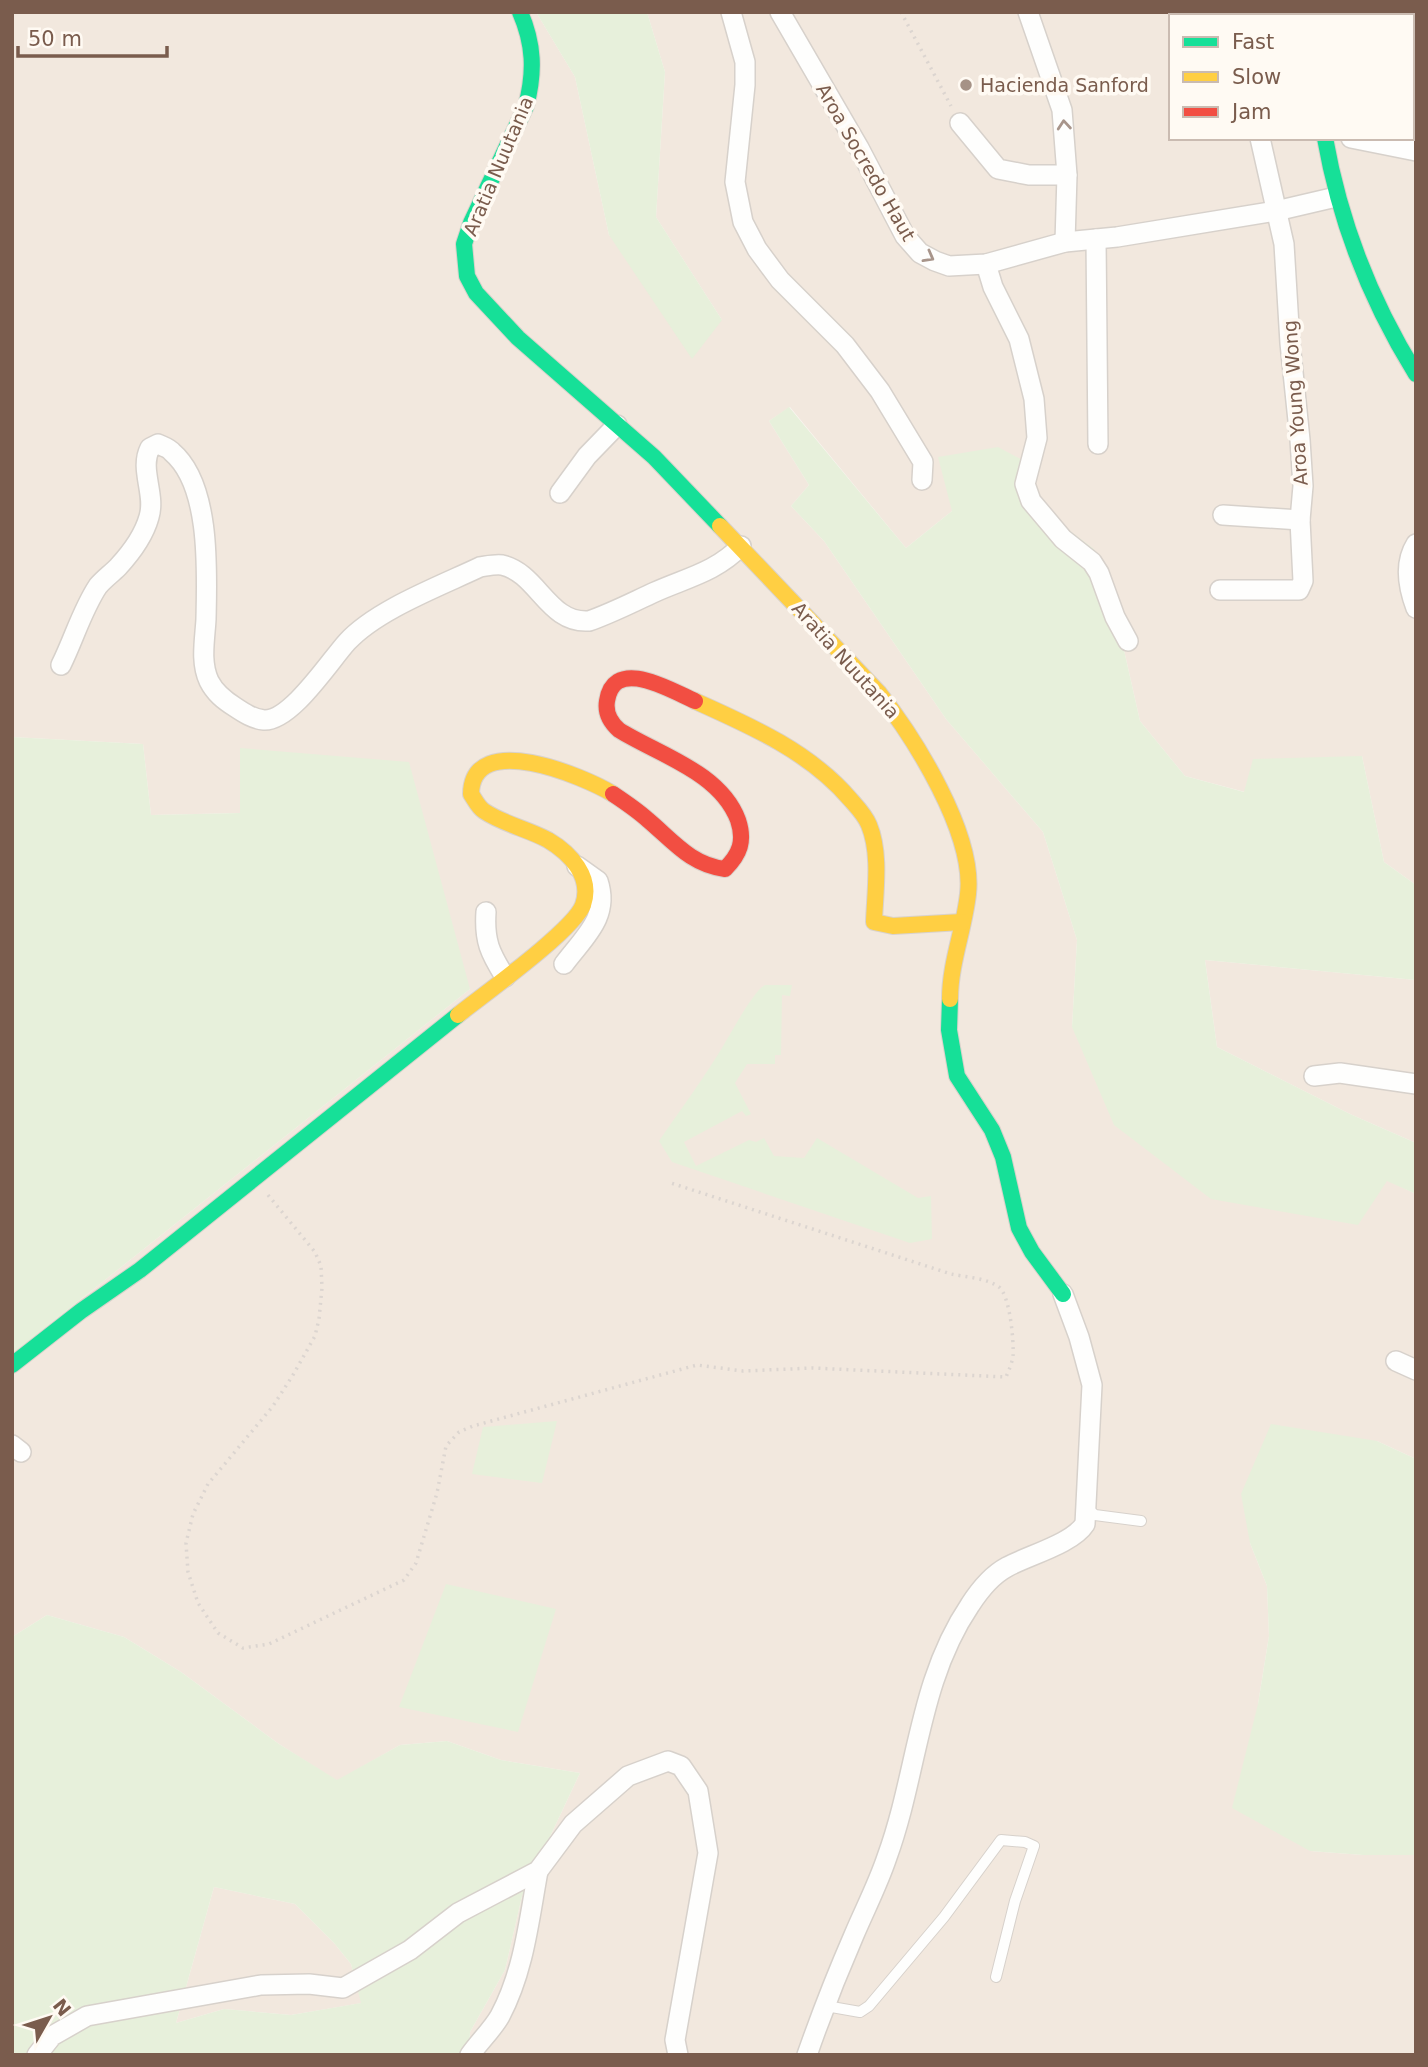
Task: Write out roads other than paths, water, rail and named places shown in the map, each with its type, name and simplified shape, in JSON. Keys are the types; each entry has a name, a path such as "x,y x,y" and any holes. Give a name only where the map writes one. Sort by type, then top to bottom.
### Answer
{"street":[{"name":"Aratia Nuutania","path":"520,12 529,32 534,56 531,86 526,106 471,223 464,244 464,262 473,289 535,354 663,466 741,546 879,693 916,748 954,818 963,844 969,877 968,895 950,977 949,1030 957,1076 992,1130 1003,1157 1019,1228 1032,1252 1063,1294"},
{"path":"731,12 745,62 735,182 743,222 757,249 780,280 845,345 880,391 923,462 922,480"},
{"name":"Aroa Socredo Haut","path":"780,12 859,148 905,236 920,253 949,266 986,264 1065,242 1276,211 1336,197"},
{"path":"1028,12 1062,110 1067,175 1065,242"},
{"path":"960,123 999,169 1029,175 1067,175"},
{"name":"Aroa Young Wong","path":"1220,590 1299,590 1303,581 1300,520 1303,486 1284,244 1260,140"},
{"path":"1325,140 1336,197 1357,257 1379,307 1416,374"},
{"path":"1361,140 1416,151"},
{"path":"1096,239 1098,444"},
{"path":"986,264 993,287 1019,339 1034,399 1037,438 1025,484 1031,501 1063,539 1092,562 1128,642"},
{"path":"561,493 587,456 617,425"},
{"path":"61,665 90,599 101,582 118,567 142,533 150,515 151,493 145,457 150,448 158,444 172,451 191,476 198,502 204,536 204,662 209,680 219,696 258,720 270,720 284,713 349,639 362,628 382,615 480,567 506,566 536,589 561,616 578,622 589,621 657,591 695,578 732,556 741,546"},
{"path":"1223,515 1300,520"},
{"path":"1416,544 1407,567 1416,608"},
{"path":"564,964 594,923 603,904 598,881 546,839 481,810 471,794 473,778 481,768 494,762 520,761 552,768 595,784 634,808 691,857 712,868 725,869 739,855 743,843 738,821 726,798 698,774 613,725 606,707 610,691 619,681 631,677 647,680 764,735 817,766 848,794 868,824 873,847 874,922 893,926 962,922"},
{"path":"12,1365 81,1311 140,1270 568,924 583,905 585,884 577,866"},
{"path":"486,912 487,945 505,977"},
{"path":"1314,1076 1340,1073 1416,1084"},
{"path":"807,2055 887,1857 912,1769 929,1689 942,1653 972,1601 1004,1569 1038,1551 1070,1539 1080,1532 1085,1524 1092,1385 1079,1337 1063,1294"},
{"path":"1396,1361 1416,1370"},
{"path":"37,2055 52,2036 87,2016 261,1985 309,1984 343,1988 410,1950 458,1913 538,1871 573,1824 628,1776 668,1761 681,1766 698,1791 708,1853 675,2040 678,2055"},
{"path":"470,2055 498,2019 510,1995 523,1954 538,1871"}],"lane":[{"path":"1087,1508 1095,1515 1141,1521"},
{"path":"826,2006 860,2012 869,2006 944,1917 1001,1840 1026,1842 1034,1846 1015,1901 996,1977"}],"place":[{"name":"Hacienda Sanford","path":"966,85"}]}
